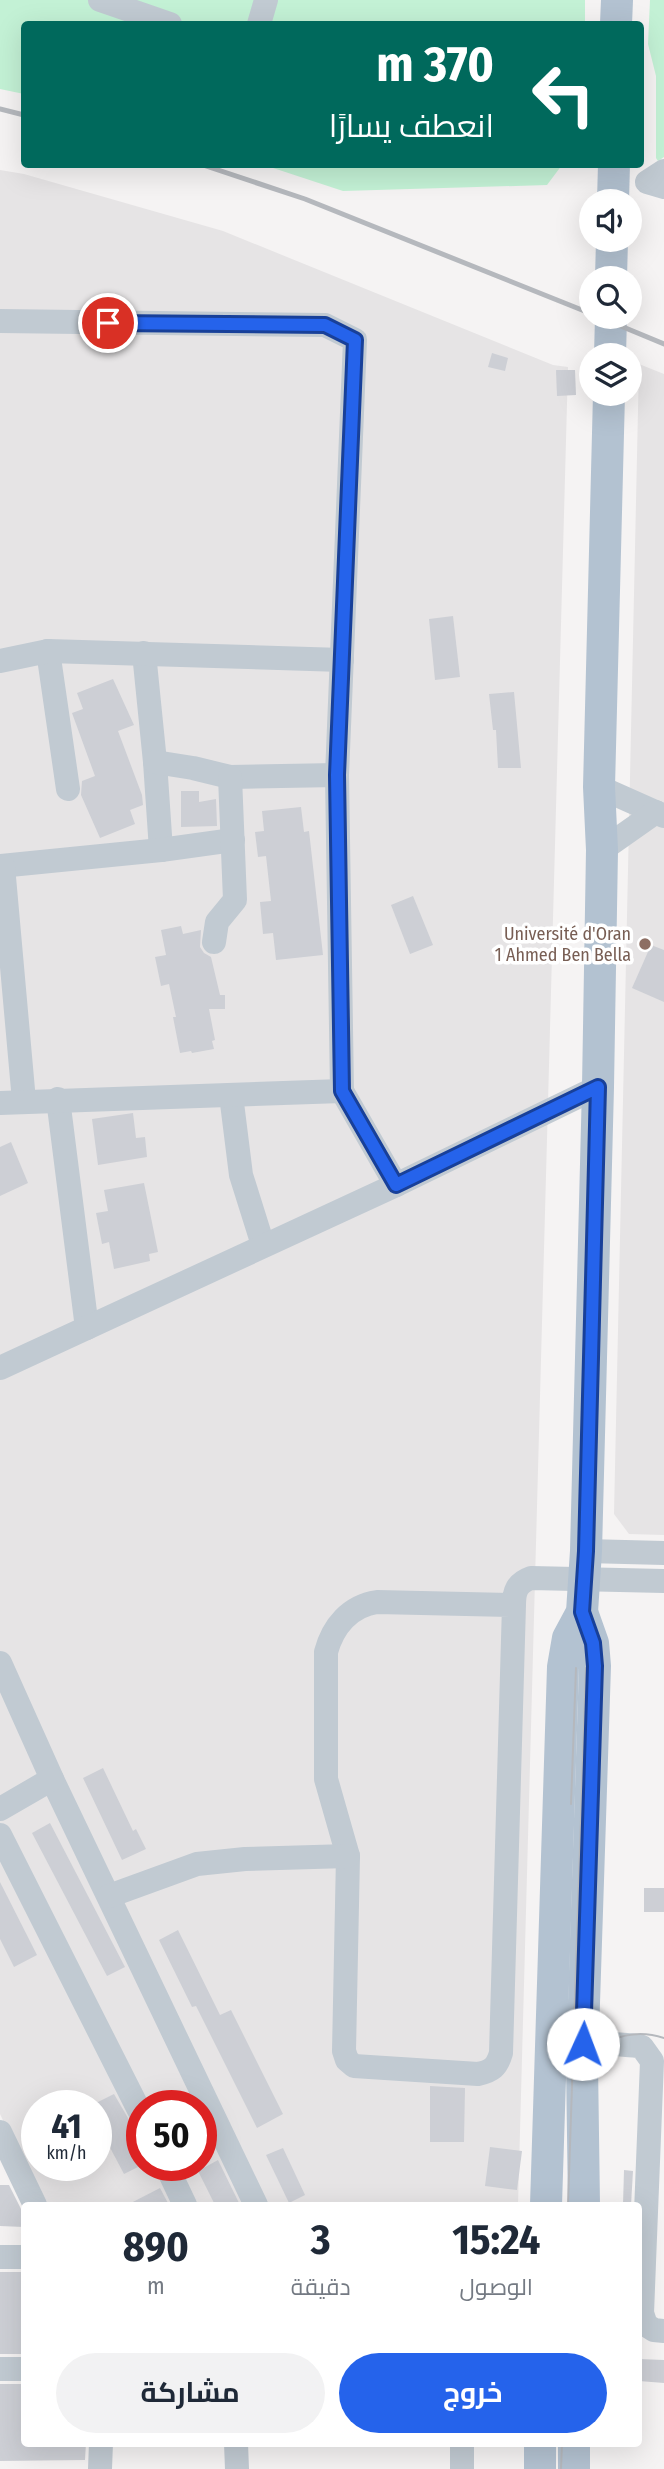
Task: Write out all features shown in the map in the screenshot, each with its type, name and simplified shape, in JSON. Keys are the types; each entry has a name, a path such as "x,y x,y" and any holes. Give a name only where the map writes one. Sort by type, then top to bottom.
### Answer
{"main road":[{"path":"616,21 617,0"},
{"path":"546,2202 563,1667 568,1638 582,1612 586,1565 598,1087 602,850 599,787 609,406"},
{"path":"582,1612 593,1643 595,1666 583,2024 584,2202"},
{"path":"540,2447 540,2469"},
{"path":"574,2447 574,2469"}],"street":[{"path":"100,0 161,21"},
{"path":"260,21 266,0"},
{"path":"613,184 658,180"},
{"path":"0,321 325,325 355,340 337,775 342,1091 396,1185"},
{"path":"0,661 48,651 342,660"},
{"path":"48,651 68,789"},
{"path":"144,653 161,850"},
{"path":"155,762 230,777 337,775"},
{"path":"214,942 217,922 235,901 230,777"},
{"path":"599,787 660,814"},
{"path":"602,850 660,814"},
{"path":"233,840 2,866 12,1102 342,1091"},
{"path":"0,1368 396,1185 598,1087"},
{"path":"231,1095 241,1175 263,1245"},
{"path":"58,1099 87,1328"},
{"path":"514,1605 364,1604 345,1617 329,1640 326,1652 326,1779 348,1856 344,2051 347,2060 354,2066 478,2074 490,2071 498,2064 501,2053 514,1605 517,1587 523,1580 531,1577 664,1553"},
{"path":"586,1565 664,1581"},
{"path":"0,1663 52,1779 256,2202"},
{"path":"0,1809 52,1779"},
{"path":"0,1835 129,2090"},
{"path":"109,1896 197,1864 245,1859 348,1856"},
{"path":"583,2024 586,2032 593,2038 618,2045 635,2045 655,2050 652,2061 642,2313 646,2325 654,2330 664,2331"},
{"path":"582,2082 603,2051 618,2045"},
{"path":"0,2132 9,2171 33,2202"},
{"path":"174,2181 184,2202"},
{"path":"0,2258 21,2257"},
{"path":"0,2369 21,2370"},
{"path":"100,2469 101,2447"},
{"path":"236,2447 237,2469"},
{"path":"462,2447 462,2469"}],"shaded area":[{"path":"0,170 24,174 223,231 553,365 568,367 518,2202 42,2202 32,2181 112,2181 112,2090 21,2090 21,2158 0,2114"},
{"name":"Université d'Oran 1 Ahmed Ben Bella","path":"642,365 664,374 664,1535 629,1534 614,1514 638,406 642,406"}],"green space":[{"path":"0,0 585,0 585,21 21,21 21,93 0,89"},
{"path":"650,0 664,0 664,157 658,161 656,76 648,44"},
{"path":"273,168 560,168 547,185 343,191"}],"building":[{"path":"492,353 508,358 505,371 488,367"},
{"path":"556,370 575,370 576,395 557,396"},
{"path":"453,616 460,677 435,680 429,619"},
{"path":"113,679 134,725 118,731 142,795 143,805 130,810 135,824 100,838 81,795 82,781 95,776 72,713 83,709 77,693"},
{"path":"514,692 521,768 498,768 496,730 493,730 489,694"},
{"path":"181,791 199,791 199,802 216,799 217,826 181,827"},
{"path":"301,807 304,832 309,831 323,955 276,960 273,933 263,934 260,902 271,901 266,856 258,857 255,832 264,831 262,811"},
{"path":"413,896 433,945 410,954 391,905"},
{"path":"181,926 183,934 201,930 200,947 211,957 220,995 225,995 225,1009 209,1009 215,1040 212,1041 214,1049 192,1053 180,1053 169,984 161,986 155,957 166,955 161,930"},
{"path":"651,945 664,950 664,1002 632,988"},
{"path":"133,1113 136,1138 145,1137 147,1157 98,1165 92,1119"},
{"path":"11,1142 28,1183 0,1196 0,1147"},
{"path":"144,1183 158,1252 149,1254 150,1261 114,1269 109,1242 102,1244 96,1213 108,1211 104,1190"},
{"path":"103,1768 133,1831 136,1829 146,1849 122,1860 83,1778"},
{"path":"50,1823 125,1967 107,1976 32,1833"},
{"path":"0,1882 37,1955 14,1967 0,1939"},
{"path":"644,1888 664,1888 664,1912 644,1912"},
{"path":"178,1930 220,2015 231,2010 283,2114 257,2128 196,2006 192,2007 159,1940"},
{"path":"430,2086 465,2088 464,2142 430,2142"},
{"path":"114,2094 126,2115 124,2174 112,2151"},
{"path":"490,2147 522,2151 517,2190 485,2186"},
{"path":"283,2148 305,2195 289,2202 266,2155"},
{"path":"218,2160 239,2202 214,2202 203,2181 217,2181"},
{"path":"624,2170 633,2171 631,2202 623,2202"},
{"path":"0,2185 9,2185 21,2209 21,2227 0,2226"},
{"path":"160,2188 167,2202 133,2202"},
{"path":"0,2272 21,2272 21,2354 0,2354"},
{"path":"642,2359 664,2360 664,2383 642,2381"},
{"path":"0,2384 21,2384 21,2447 86,2447 85,2460 0,2461"}],"tram line":[{"path":"571,1804 576,1668"},
{"path":"568,2202 586,1668"},
{"path":"575,2079 589,2056 611,2040 637,2034 664,2038"},
{"path":"561,2469 562,2447"}],"railway":[{"path":"0,109 21,114"},
{"path":"212,168 305,199 579,309"},
{"path":"628,329 664,344"}],"place":[{"name":"Université d'Oran 1 Ahmed Ben Bella","path":"645,944"}],"route":[{"path":"108,323 325,325 355,340 337,775 342,1091 396,1185 598,1087 586,1551 582,1612 591,1632 595,1666 583,2044"}]}
